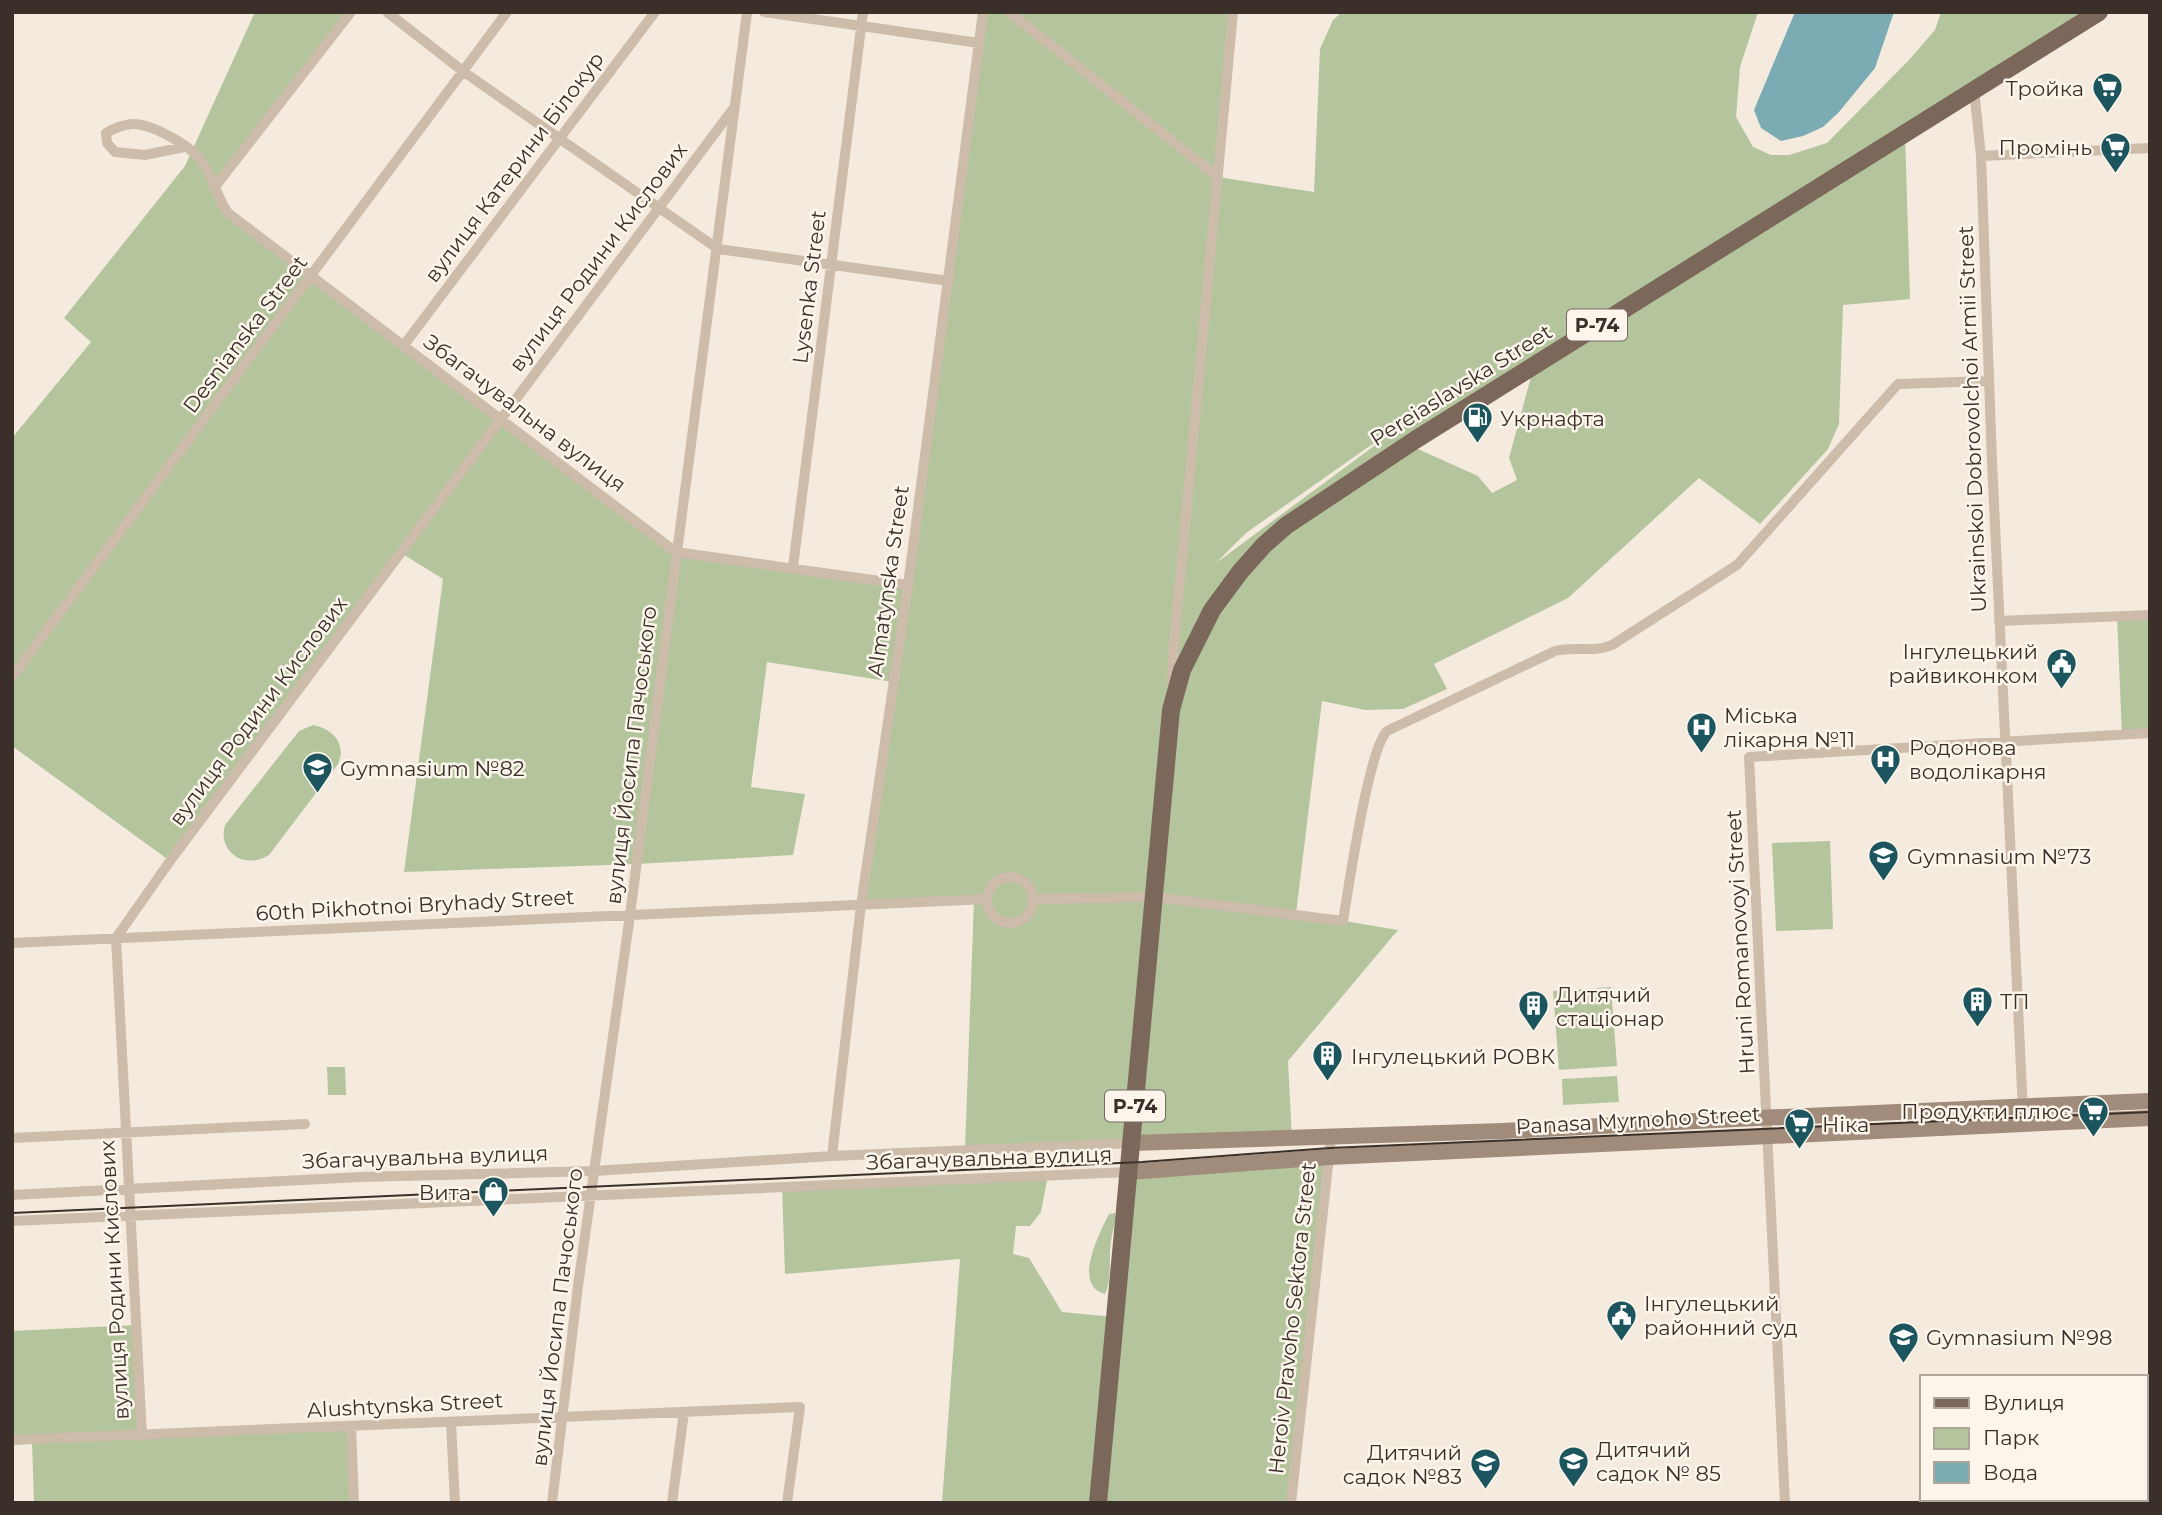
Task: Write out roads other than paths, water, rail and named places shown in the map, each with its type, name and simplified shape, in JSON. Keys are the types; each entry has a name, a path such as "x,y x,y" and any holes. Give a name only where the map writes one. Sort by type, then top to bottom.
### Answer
{"main road":[{"name":"Pereiaslavska Street","path":"1171,710 1182,670 1212,610 1240,572 1264,545 1287,525 1415,440 2099,12"},
{"name":"Р-74","path":"1098,1503 1171,710"},
{"name":"Panasa Myrnoho Street","path":"1132,1143 1331,1138 2150,1101"},
{"name":"Panasa Myrnoho Street","path":"1128,1172 1329,1157 2150,1118"}],"street":[{"path":"214,188 351,12"},
{"path":"387,12 464,72 718,249 949,281"},
{"name":"Desnianska Street","path":"12,677 507,12"},
{"name":"вулиця Катерини Білокур","path":"404,345 655,12"},
{"name":"вулиця Йосипа Пачоського","path":"552,1503 578,1286 630,915 747,12"},
{"path":"764,12 979,43"},
{"name":"Lysenka Street","path":"793,567 863,12"},
{"name":"Almatynska Street","path":"832,1156 861,905 908,585 984,12"},
{"path":"1009,12 1218,177"},
{"path":"1171,710 1173,655 1233,12"},
{"name":"Ukrainskoi Dobrovolchoi Armii Street","path":"1974,90 1981,156 1999,621 2024,1124"},
{"name":"вулиця Родини Кислових","path":"142,1436 116,938 170,861 733,109"},
{"name":"Збагачувальна вулиця","path":"184,147 145,155 115,152 107,143 106,133 117,127 134,124 164,133 184,147 198,157 228,213 676,552 908,585"},
{"path":"1981,156 2150,148"},
{"path":"1033,899 1154,897 1343,920 1370,778 1380,742 1387,731 1555,651 1575,648 1600,650 1612,645 1737,565 1898,384 1989,382"},
{"path":"1999,621 2150,615"},
{"path":"2005,741 2150,733"},
{"name":"Hruni Romanovoyi Street","path":"1785,1503 1749,757 2005,741"},
{"path":"1011,877 1027,884 1033,899 1028,914 1017,922 1010,923 1002,922 993,916 987,899 989,890 997,881 1011,877"},
{"name":"60th Pikhotnoi Bryhady Street","path":"12,943 987,899"},
{"path":"12,1138 305,1124"},
{"name":"Heroiv Pravoho Sektora Street","path":"1291,1503 1331,1138"},
{"name":"Збагачувальна вулиця","path":"12,1195 371,1177 594,1171 832,1156 1132,1143"},
{"name":"Збагачувальна вулиця","path":"12,1221 1128,1172"},
{"name":"Alushtynska Street","path":"12,1440 800,1407 787,1503"},
{"path":"672,1503 684,1412"},
{"path":"451,1423 454,1503"},
{"path":"351,1426 354,1503"}],"water":[{"path":"1795,12 1894,12 1875,68 1839,112 1823,127 1803,136 1781,141 1761,128 1754,110"}],"tram line":[{"path":"12,1213 1142,1162 1330,1148 2150,1112"}],"place":[{"name":"Тройка","path":"2107,115"},
{"name":"Промінь","path":"2115,174"},
{"name":"Укрнафта","path":"1477,445"},
{"name":"Інгулецький райвиконком","path":"2061,690"},
{"name":"Міська лікарня №11","path":"1701,754"},
{"name":"Родонова водолікарня","path":"1886,786"},
{"name":"Gymnasium №82","path":"317,795"},
{"name":"Gymnasium №73","path":"1884,883"},
{"name":"ТП","path":"1977,1028"},
{"name":"Дитячий стаціонар","path":"1533,1033"},
{"name":"Інгулецький РОВК","path":"1328,1083"},
{"name":"Продукти плюс","path":"2094,1138"},
{"name":"Ніка","path":"1799,1151"},
{"name":"Вита","path":"494,1219"},
{"name":"Інгулецький районний суд","path":"1621,1342"},
{"name":"Gymnasium №98","path":"1903,1364"},
{"name":"Дитячий садок № 85","path":"1573,1488"},
{"name":"Дитячий садок №83","path":"1485,1491"}]}
